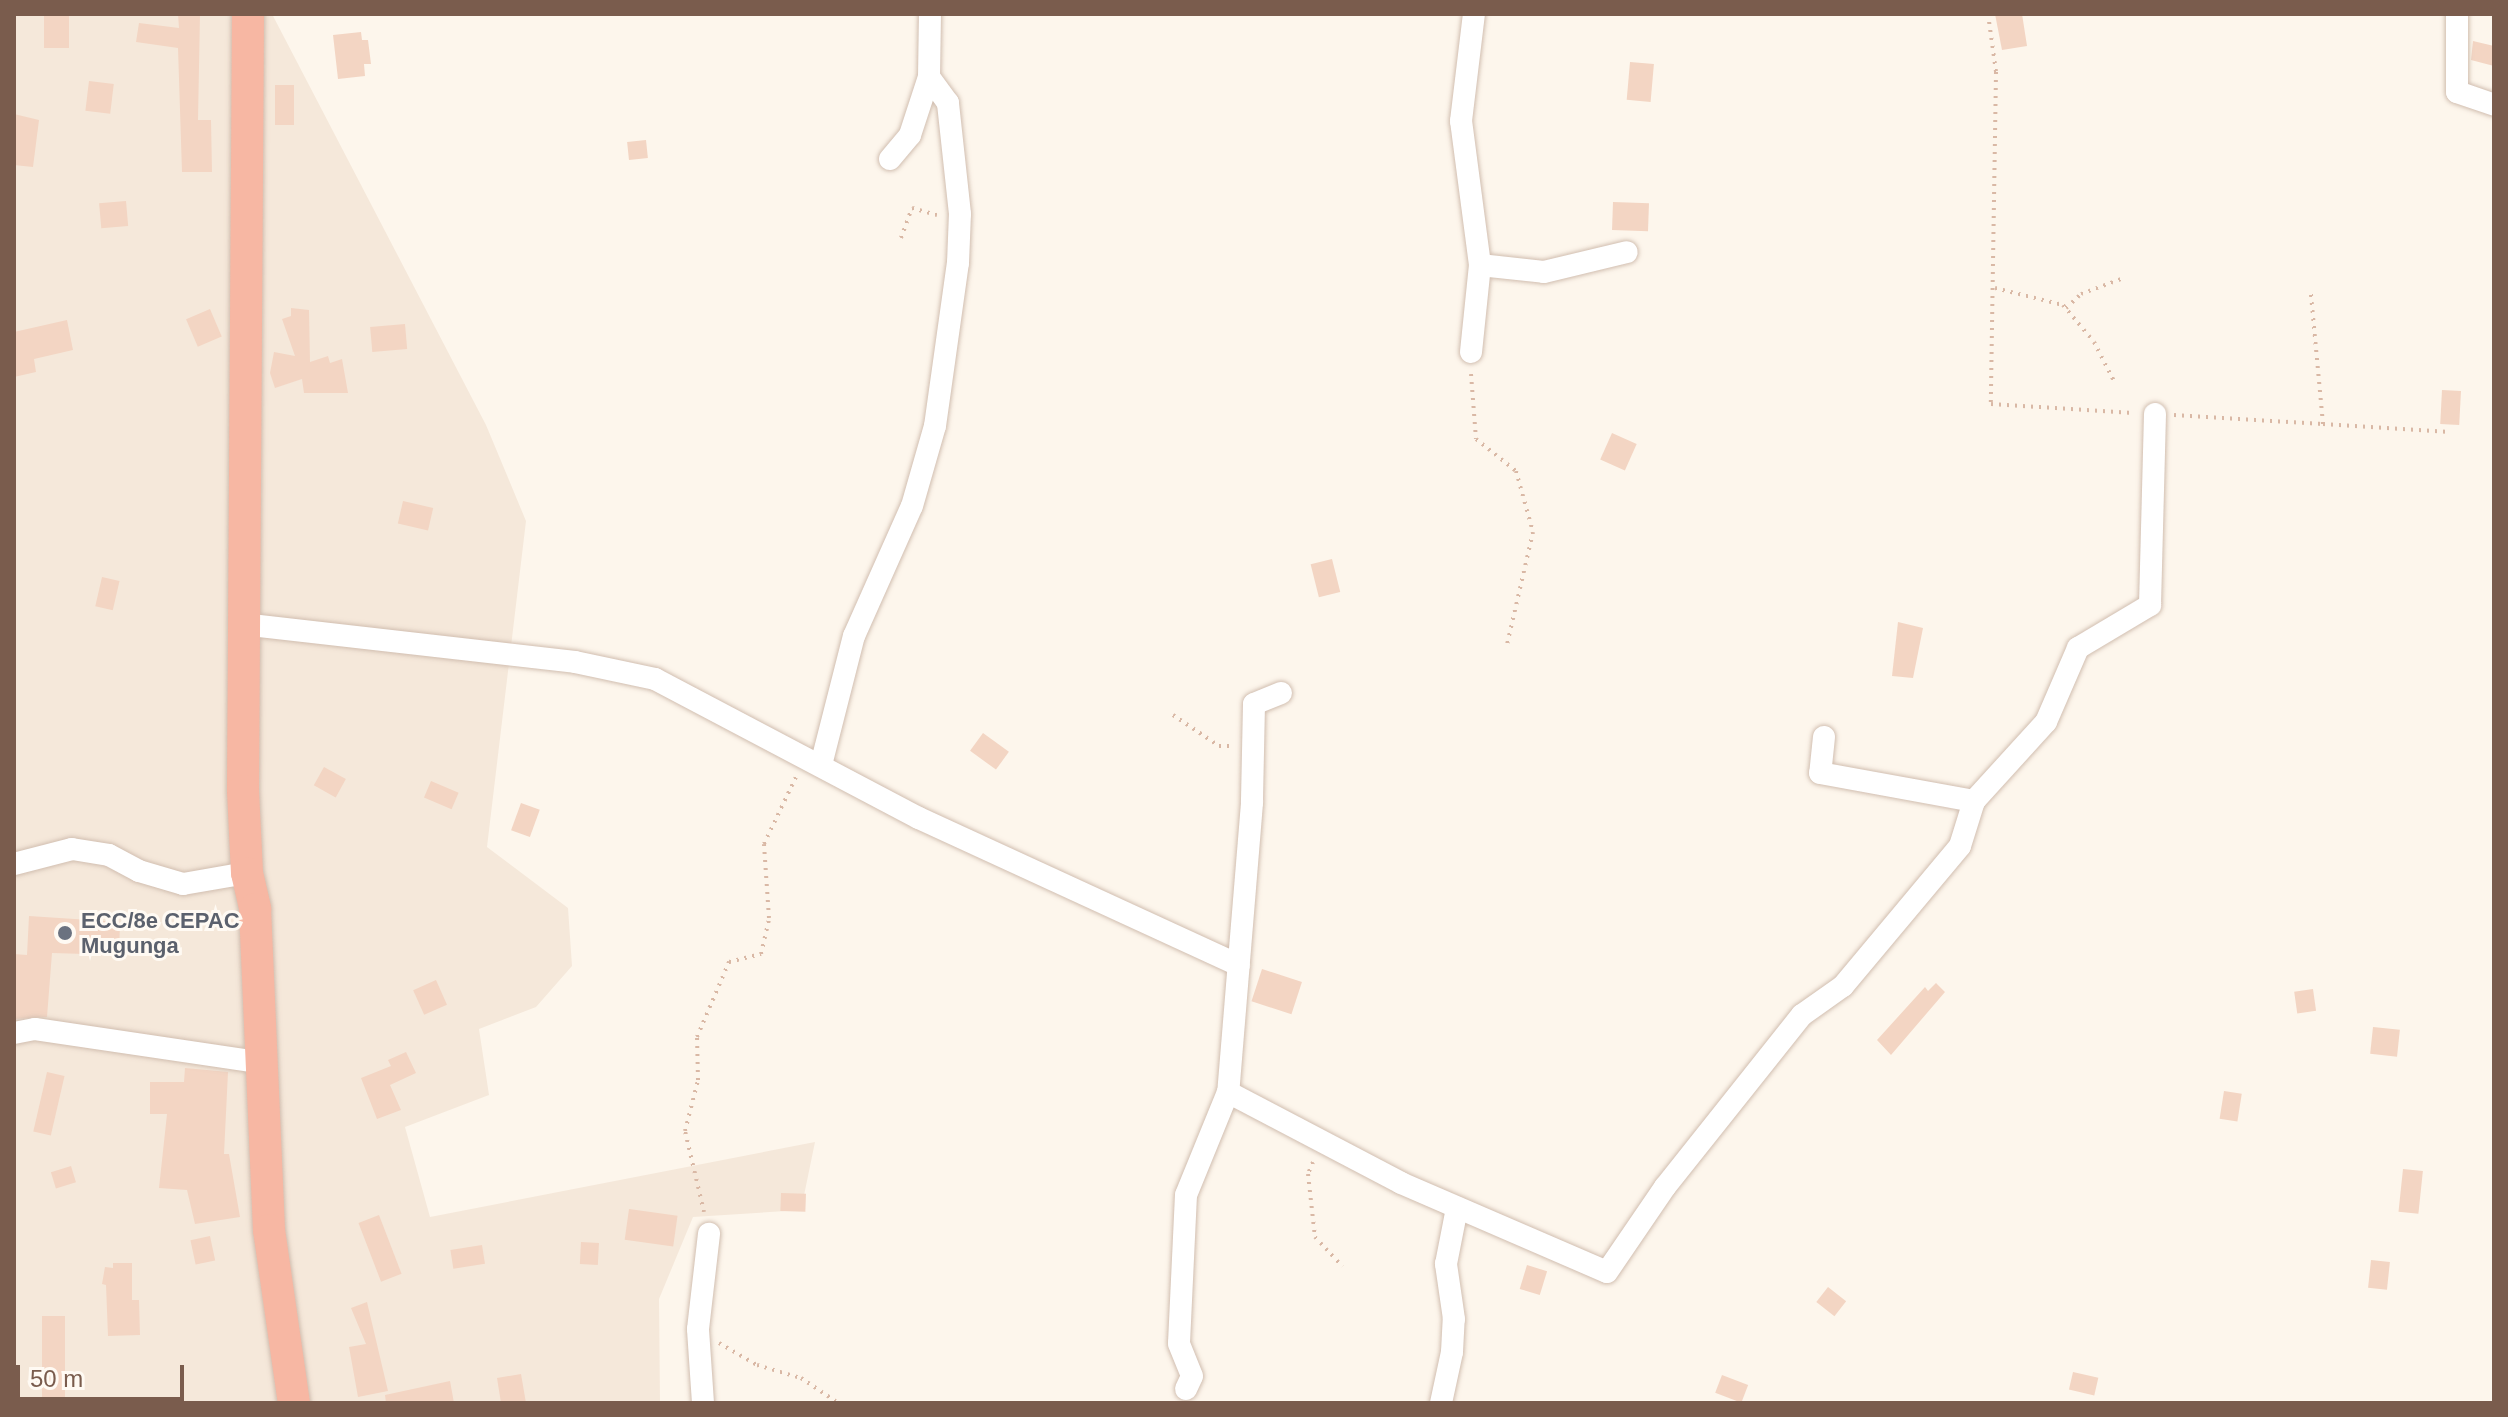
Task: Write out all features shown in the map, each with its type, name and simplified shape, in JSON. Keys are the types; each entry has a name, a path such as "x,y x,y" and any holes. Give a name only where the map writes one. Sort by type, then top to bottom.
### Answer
{"highway":[{"path":"248,14 242,624 247,873 255,909 259,1062 269,1230 294,1403"}],"street":[{"path":"890,159 910,135 929,77 930,14"},
{"path":"1471,352 1480,265 1461,121 1474,14"},
{"path":"2457,14 2457,92 2494,105"},
{"path":"814,761 854,636 912,506 935,426 958,263 960,214 948,103 929,77"},
{"path":"1480,265 1544,272 1627,252"},
{"path":"1228,1092 1457,1208 1607,1272 1665,1187 1802,1015 1843,986 1960,846 1974,801 2046,722 2078,648 2150,605 2155,414"},
{"path":"242,624 575,662 655,679 919,818 1239,965"},
{"path":"1186,1389 1192,1376 1179,1343 1186,1195 1228,1092 1239,965 1254,704 1281,693"},
{"path":"1824,737 1820,773 1974,801"},
{"path":"14,864 72,849 109,855 139,871 183,884 247,873"},
{"path":"14,1033 35,1029 259,1062"},
{"path":"1441,1403 1452,1352 1454,1319 1446,1264 1457,1208"},
{"path":"703,1403 700,1306 709,1234"}],"path":[{"path":"1988,14 1996,72 1991,404 2450,432"},
{"path":"901,238 912,208 960,214"},
{"path":"2066,308 2081,294 2124,278"},
{"path":"1995,288 2035,294 2066,308 2094,342 2114,381"},
{"path":"2311,294 2323,424"},
{"path":"1471,352 1470,412 1476,439 1516,471 1533,532 1507,645"},
{"path":"1173,715 1219,746 1253,745"},
{"path":"709,1234 685,1131 698,1080 697,1037 729,962 761,954 769,918 764,844 814,761"},
{"path":"1321,1141 1308,1174 1315,1237 1342,1266"},
{"path":"700,1306 716,1341 757,1365 801,1378 838,1403"}],"shaded area":[{"path":"14,14 272,14 486,425 526,521 487,847 568,908 572,966 536,1007 479,1029 489,1095 405,1127 430,1217 815,1142 801,1210 693,1217 659,1299 660,1403 14,1403"}],"building":[{"path":"44,14 69,14 69,48 44,48"},
{"path":"178,14 200,14 198,120 211,120 212,172 182,172 178,48 136,42 139,23 179,28"},
{"path":"1995,14 2022,14 2027,46 2002,50"},
{"path":"361,32 362,40 368,40 371,64 364,64 365,76 338,79 333,35"},
{"path":"2473,41 2494,46 2494,66 2471,60"},
{"path":"1630,62 1654,64 1651,102 1627,100"},
{"path":"89,81 114,84 110,114 85,111"},
{"path":"275,85 294,85 294,125 275,125"},
{"path":"14,114 39,120 33,167 14,165"},
{"path":"646,140 648,158 629,160 627,142"},
{"path":"126,201 128,226 101,228 99,203"},
{"path":"1613,202 1649,203 1648,231 1612,230"},
{"path":"291,308 309,310 310,362 328,356 330,363 342,359 348,393 304,393 302,379 275,388 270,373 274,352 295,356 282,319 291,316"},
{"path":"210,309 222,337 198,347 186,319"},
{"path":"67,320 73,350 34,359 36,372 14,377 14,332"},
{"path":"405,324 407,349 372,352 370,327"},
{"path":"2442,390 2461,391 2459,425 2440,424"},
{"path":"1612,433 1637,444 1625,470 1600,459"},
{"path":"403,501 433,508 428,530 398,523"},
{"path":"1332,559 1340,592 1319,597 1311,564"},
{"path":"102,577 120,581 113,610 95,606"},
{"path":"1898,622 1923,628 1913,678 1892,676"},
{"path":"983,733 1009,752 996,770 970,751"},
{"path":"324,767 346,779 336,797 314,785"},
{"path":"431,781 459,793 452,809 424,798"},
{"path":"521,803 540,810 530,837 511,830"},
{"path":"29,916 120,922 119,955 52,953 47,1017 14,1019 14,954 27,955"},
{"path":"1262,969 1302,982 1291,1014 1251,1001"},
{"path":"436,980 447,1005 424,1015 413,990"},
{"path":"1936,983 1945,992 1891,1055 1877,1040 1925,987 1928,991"},
{"path":"2313,989 2316,1011 2297,1013 2294,992"},
{"path":"2373,1027 2400,1030 2397,1057 2370,1054"},
{"path":"406,1052 416,1073 390,1085 401,1110 377,1119 361,1078 391,1066 388,1060"},
{"path":"185,1068 228,1072 224,1154 229,1154 240,1217 195,1224 187,1190 159,1188 167,1114 150,1114 150,1082 184,1082"},
{"path":"47,1072 65,1076 51,1135 33,1131"},
{"path":"2224,1091 2242,1094 2237,1121 2220,1119"},
{"path":"71,1166 76,1182 56,1188 51,1172"},
{"path":"2403,1169 2423,1171 2418,1214 2399,1212"},
{"path":"781,1193 806,1194 805,1212 780,1211"},
{"path":"629,1209 678,1216 673,1247 625,1240"},
{"path":"379,1215 402,1274 381,1282 358,1223"},
{"path":"210,1236 215,1260 196,1265 190,1240"},
{"path":"581,1242 599,1243 598,1265 580,1264"},
{"path":"482,1245 485,1264 453,1269 450,1250"},
{"path":"2371,1260 2390,1262 2387,1290 2368,1288"},
{"path":"113,1263 132,1263 132,1300 139,1300 140,1335 108,1336 106,1285 102,1284 105,1267 113,1268"},
{"path":"1527,1265 1547,1271 1540,1295 1520,1289"},
{"path":"1828,1287 1846,1301 1834,1316 1816,1302"},
{"path":"367,1302 388,1391 358,1397 349,1347 366,1344 351,1308"},
{"path":"42,1316 65,1316 65,1403 42,1403"},
{"path":"2073,1372 2098,1378 2094,1395 2069,1390"},
{"path":"521,1374 526,1403 501,1403 497,1378"},
{"path":"1722,1375 1748,1385 1741,1403 1715,1393"},
{"path":"450,1381 454,1403 386,1403 385,1395"}],"place":[{"name":"ECC/8e CEPAC Mugunga","path":"65,933"}]}
